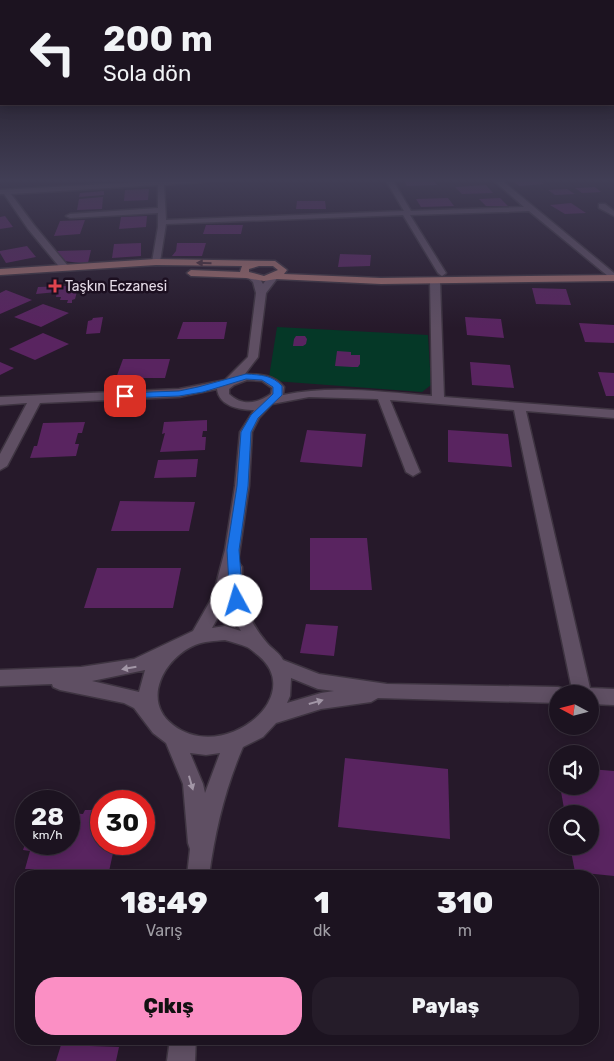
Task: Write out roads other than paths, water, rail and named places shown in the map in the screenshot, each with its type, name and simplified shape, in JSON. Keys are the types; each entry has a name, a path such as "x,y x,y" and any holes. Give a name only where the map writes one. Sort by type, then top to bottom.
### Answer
{"main road":[{"path":"0,272 156,262 270,263 282,268 439,277 613,275"},
{"path":"249,276 244,270 253,264"},
{"path":"274,276 282,272 282,268"},
{"path":"0,280 148,273"},
{"path":"180,273 262,278 274,276 381,281 439,277"}],"street":[{"path":"32,229 65,268"},
{"path":"156,262 161,229"},
{"path":"415,229 439,277 438,400"},
{"path":"555,229 613,275"},
{"path":"246,432 229,402 223,396 222,391 246,367 253,357 261,293 257,282 249,276"},
{"path":"261,293 274,276"},
{"path":"199,636 221,596 233,550 242,486 246,432 254,417 279,391 253,357"},
{"path":"179,393 246,377 272,382 309,393 382,396 614,414"},
{"path":"0,401 179,393 206,396 243,406 309,393"},
{"path":"382,396 413,472"},
{"path":"0,466 35,400"},
{"path":"519,407 580,685"},
{"path":"36,677 127,696 141,702 163,731 180,741 198,746 217,746 235,742 251,734 270,717 281,696 282,680 279,666 239,615 234,588 233,550"},
{"path":"0,678 81,675 137,666 199,636 225,633 243,636 260,644"},
{"path":"151,713 147,699 149,680 158,663 173,648"},
{"path":"279,666 318,681 387,692 549,695"},
{"path":"270,717 320,701 387,692"},
{"path":"599,696 614,697"},
{"path":"173,737 193,784 199,866"},
{"path":"199,866 222,771 235,742"},
{"path":"182,1061 183,1045"}],"place":[{"name":"Taşkın Eczanesi","path":"55,286"}]}
